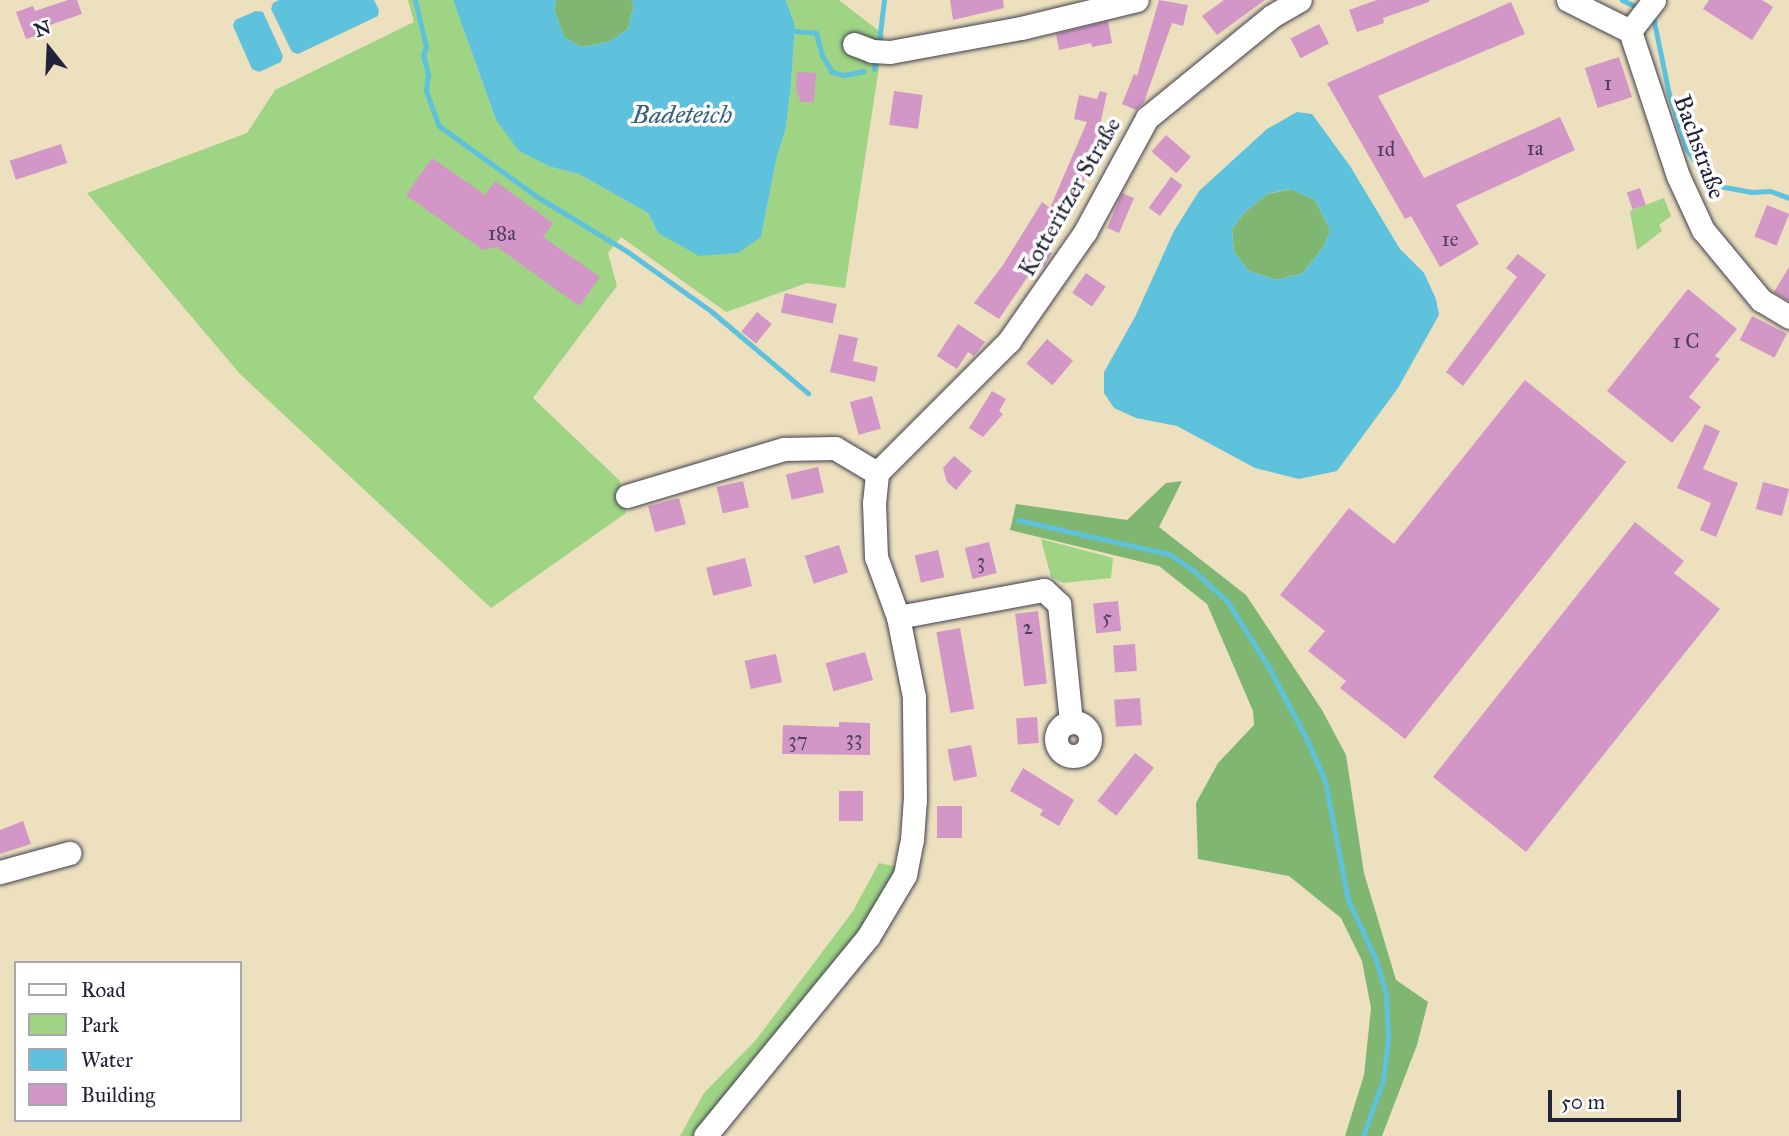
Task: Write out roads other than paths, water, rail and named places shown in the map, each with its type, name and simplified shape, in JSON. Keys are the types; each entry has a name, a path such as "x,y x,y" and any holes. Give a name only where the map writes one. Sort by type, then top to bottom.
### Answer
{"street":[{"path":"855,44 872,51 890,52 1034,25 1137,0"},
{"name":"Kotteritzer Straße","path":"877,473 1009,341 1085,232 1147,118 1240,40 1300,0"},
{"name":"Bachstraße","path":"1567,0 1643,14 1678,176 1703,230 1761,300 1789,317"},
{"path":"627,496 784,449 835,449 877,473 874,503 876,556 898,617 914,697 915,800 912,840 905,875 868,937 705,1136"},
{"path":"898,617 1044,590 1059,604 1071,722"},
{"path":"0,872 69,853"}],"water":[{"path":"279,0 374,0 379,10 378,16 298,54 292,52 271,9 273,3"},
{"name":"Badeteich","path":"453,0 556,0 554,9 564,37 581,47 609,42 628,29 634,5 631,0 786,0 795,25 791,85 786,128 777,156 761,237 738,253 699,256 658,233 648,213 579,174 551,167 519,151 496,120"},
{"path":"256,11 263,12 283,56 281,62 259,72 252,69 233,26 235,20"},
{"path":"1297,112 1312,114 1350,166 1400,249 1424,273 1436,299 1439,315 1398,388 1337,471 1299,479 1255,468 1177,426 1136,418 1114,408 1104,393 1104,372 1135,317 1174,231 1199,191 1267,129","holes":["1290,189 1315,200 1330,230 1324,246 1303,273 1277,280 1249,271 1234,252 1232,229 1244,213 1267,194"]}],"waterway":[{"path":"415,0 426,47 423,55 428,74 426,91 439,126 536,196 628,252 712,312 808,393"},
{"path":"879,41 884,0"},
{"path":"1622,0 1641,9"},
{"path":"1649,15 1653,17 1669,94 1686,148 1704,176 1724,187 1751,192 1770,191 1789,198"},
{"path":"795,31 816,33 822,56 832,72 844,75 864,71"},
{"path":"874,69 875,63"},
{"path":"1018,520 1169,554 1194,571 1227,601 1268,666 1325,781 1348,900 1376,960 1386,996 1388,1039 1383,1080 1363,1136"}]}
